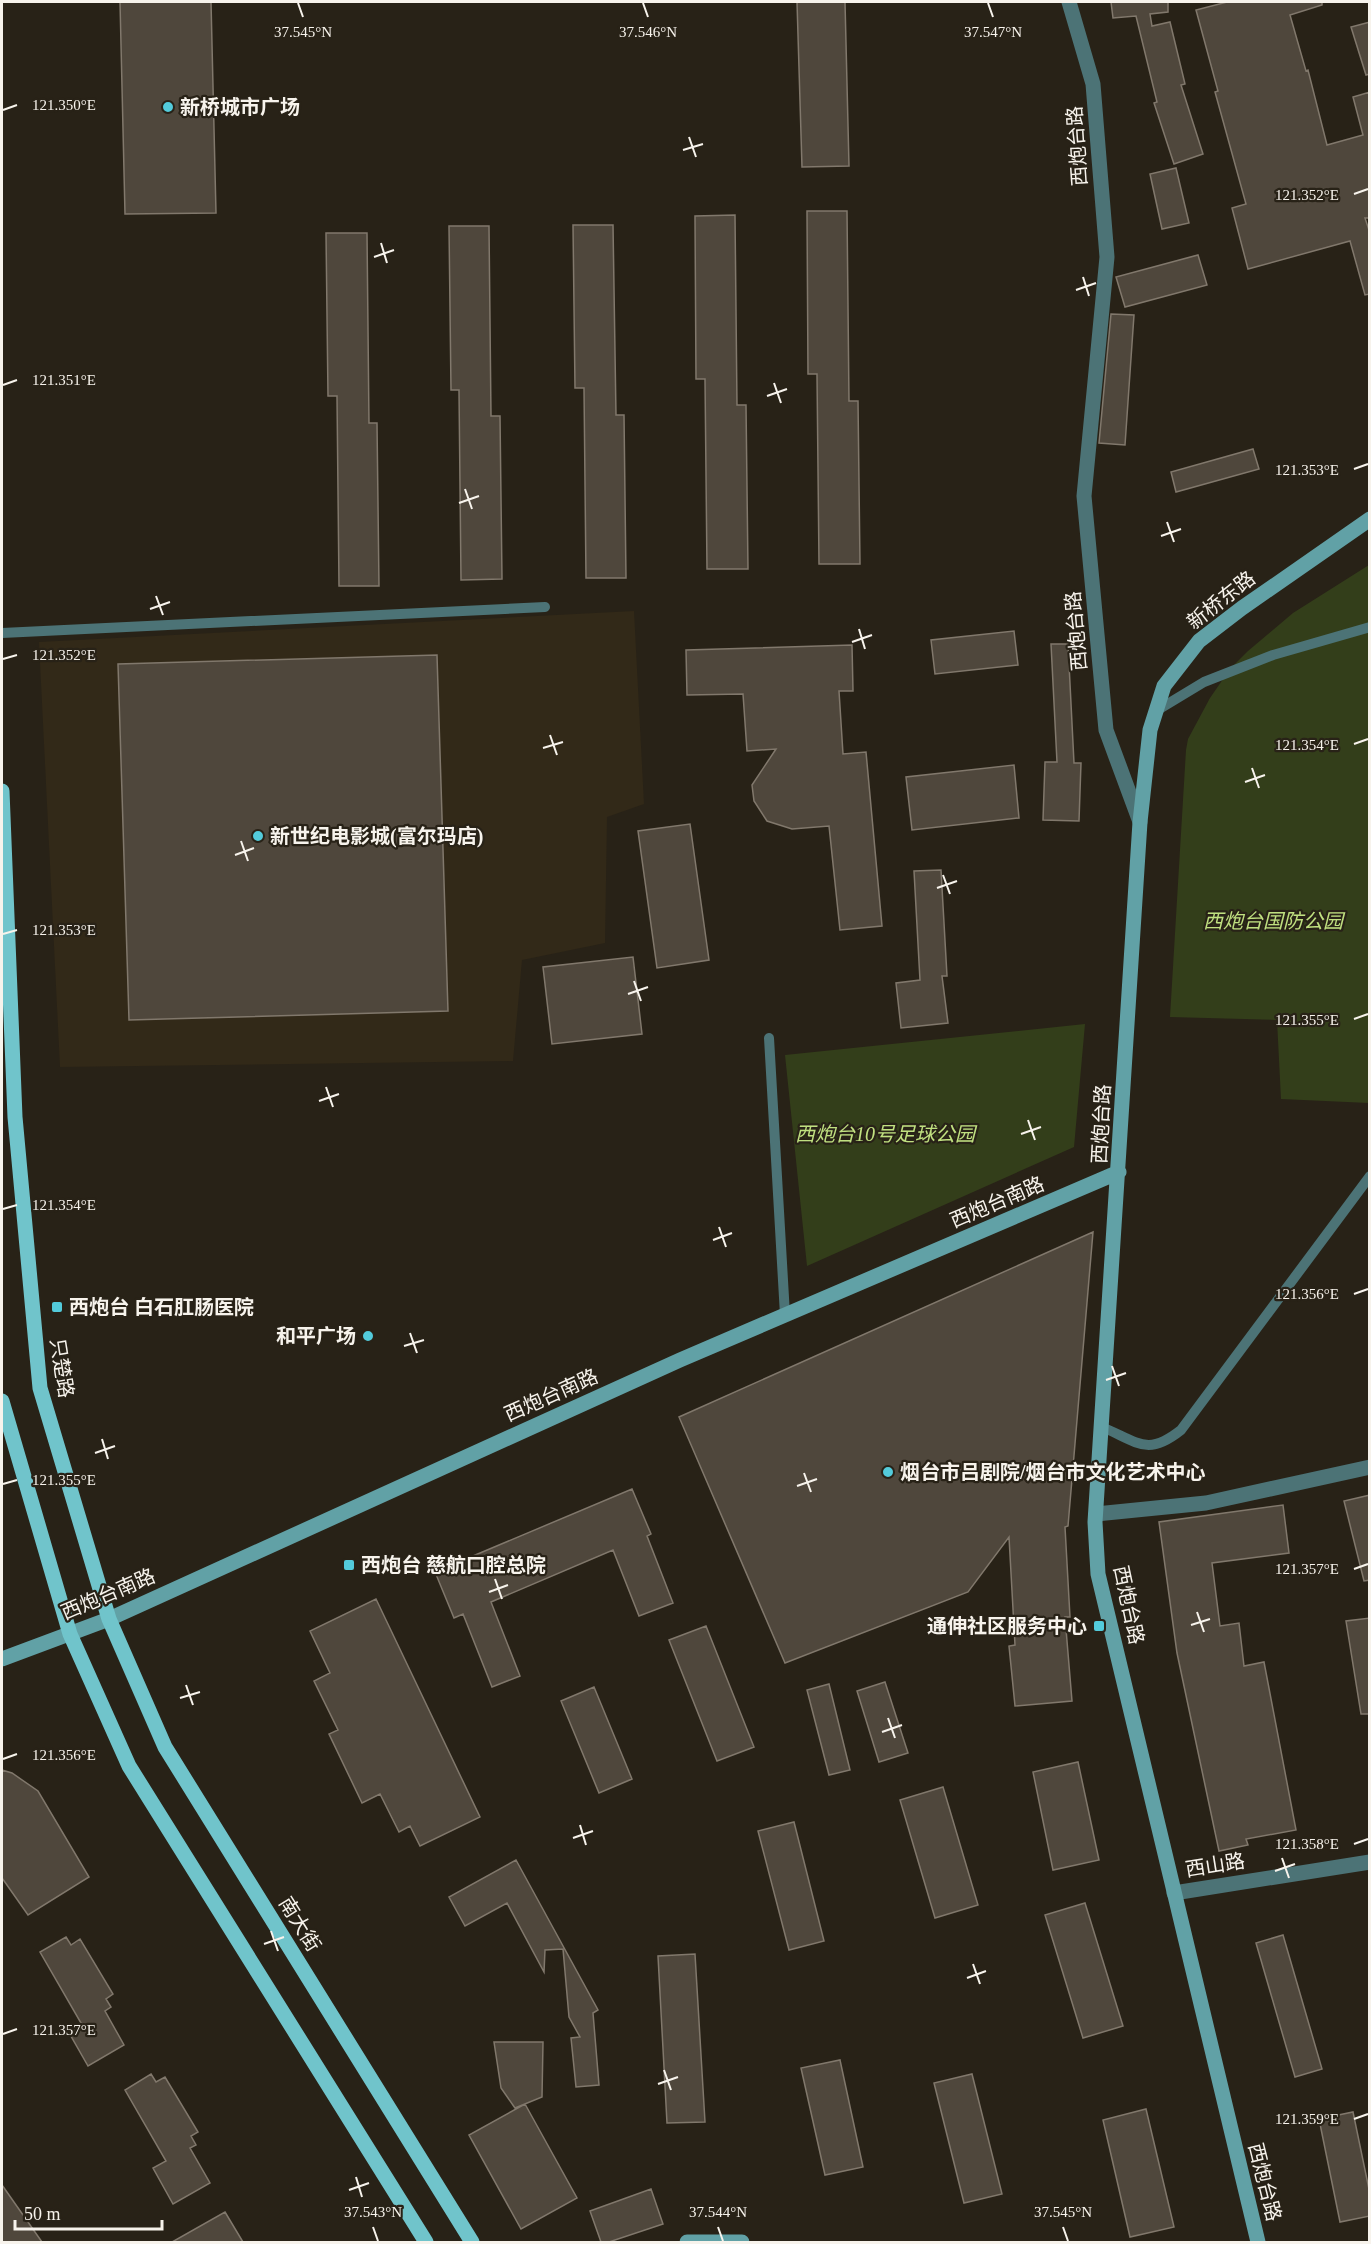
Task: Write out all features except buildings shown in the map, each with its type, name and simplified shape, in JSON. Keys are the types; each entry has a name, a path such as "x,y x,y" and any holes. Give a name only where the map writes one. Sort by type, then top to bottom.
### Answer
{"main road":[{"name":"只楚路","path":"2,791 15,1117 40,1388 109,1619"},
{"path":"2,1401 70,1634 129,1766 426,2242"},
{"name":"南大街","path":"109,1619 165,1747 472,2242"}],"street":[{"name":"西炮台路","path":"1069,2 1094,84 1107,257 1084,496 1106,730 1140,822 1096,1514 1098,1574 1258,2242"},
{"name":"新桥东路","path":"1140,822 1150,730 1164,686 1199,641 1242,608 1370,519"},
{"name":"西炮台南路","path":"2,1659 109,1619 785,1315 1119,1172"},
{"path":"1096,1514 1206,1503 1370,1467"},
{"name":"西山路","path":"1174,1893 1370,1862"},
{"path":"687,2242 742,2242"}],"lane":[{"path":"2,633 546,607"},
{"path":"1156,711 1204,682 1273,656 1370,627"},
{"path":"769,1038 785,1315"},
{"path":"1102,1427 1148,1446 1163,1444 1181,1430 1370,1176"}],"shaded area":[{"path":"634,611 644,804 607,817 605,943 522,960 513,1061 60,1067 39,642"}],"green space":[{"name":"西炮台国防公园","path":"1369,565 1369,1103 1281,1099 1277,1020 1170,1017 1186,750 1188,739 1210,698 1230,669 1293,613"},
{"name":"西炮台10号足球公园","path":"1085,1024 1074,1147 807,1266 785,1055"}],"place":[{"name":"新桥城市广场","path":"168,107"},
{"name":"新世纪电影城(富尔玛店)","path":"258,836"},
{"name":"西炮台 白石肛肠医院","path":"57,1307"},
{"name":"和平广场","path":"368,1336"},
{"name":"烟台市吕剧院/烟台市文化艺术中心","path":"888,1472"},
{"name":"西炮台 慈航口腔总院","path":"349,1565"},
{"name":"通伸社区服务中心","path":"1099,1626"}]}
